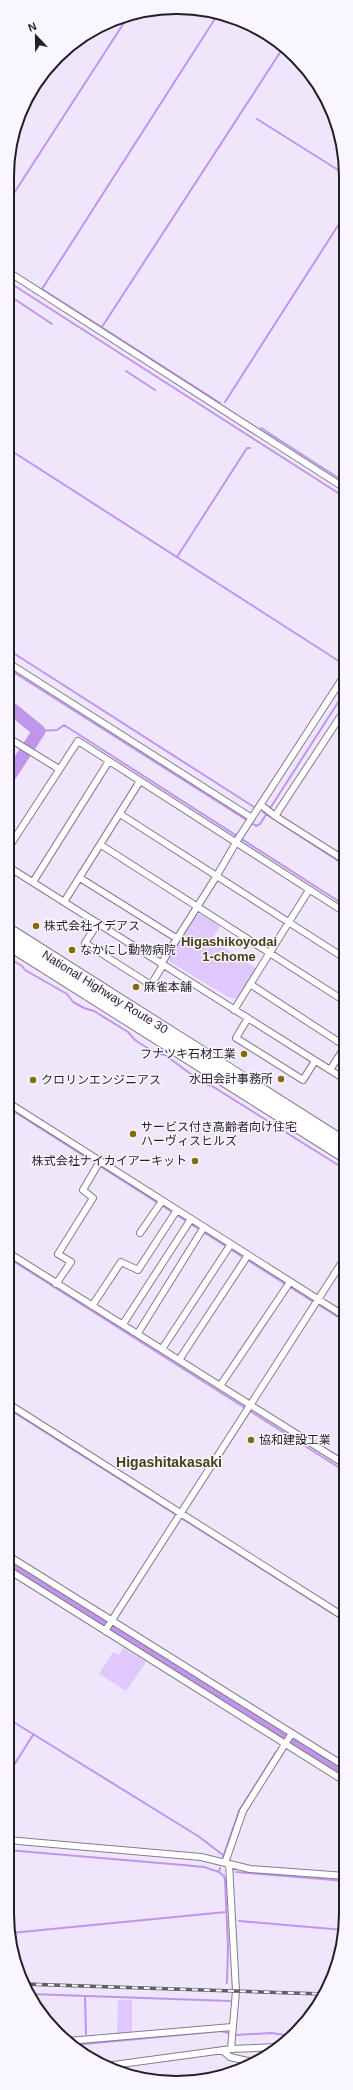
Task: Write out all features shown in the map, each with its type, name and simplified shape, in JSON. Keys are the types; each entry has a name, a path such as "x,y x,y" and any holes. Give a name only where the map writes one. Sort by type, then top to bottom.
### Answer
{"highway":[{"name":"National Highway Route 30","path":"14,934 339,1140"},
{"name":"National Highway Route 30","path":"14,947 339,1153"}],"street":[{"path":"14,276 339,484"},
{"path":"14,667 250,821"},
{"path":"269,810 339,685"},
{"path":"98,923 85,943 151,985 176,938 250,821 269,810 339,717"},
{"path":"14,741 59,769"},
{"path":"14,839 78,741 140,781 238,839 339,909"},
{"path":"33,882 110,761"},
{"path":"64,902 140,781"},
{"path":"269,810 339,856"},
{"path":"120,814 339,955"},
{"path":"101,845 196,908 339,998"},
{"path":"14,870 339,1076"},
{"path":"80,878 176,938"},
{"path":"234,1010 310,890"},
{"path":"250,984 339,1042"},
{"path":"248,1018 236,1038 303,1080 315,1061"},
{"path":"330,1070 339,1056"},
{"path":"14,1107 98,1164 288,1284 339,1313"},
{"path":"56,1284 70,1262 58,1254 93,1198 82,1190 98,1164"},
{"path":"140,1233 160,1203"},
{"path":"92,1306 121,1262 138,1270 175,1212"},
{"path":"123,1324 190,1221"},
{"path":"138,1334 202,1229"},
{"path":"162,1349 229,1247"},
{"path":"14,1257 220,1386 248,1408 339,1461"},
{"path":"179,1360 246,1257"},
{"path":"108,1626 339,1267"},
{"path":"220,1386 288,1284"},
{"path":"14,1408 179,1516 339,1614"},
{"path":"14,1560 108,1626 339,1778"},
{"path":"14,1573 108,1626 339,1762"},
{"path":"232,2049 232,2031 236,1991 227,1863 243,1811 291,1734"},
{"path":"14,1841 200,1857 250,1869 339,1875"},
{"path":"76,2041 232,2031"},
{"path":"116,2065 222,2050 269,2047"},
{"path":"222,2050 230,2058 245,2061"}],"shaded area":[{"path":"201,914 220,926 211,940 189,925 195,915"},
{"path":"189,926 257,969 237,999 230,998 170,962 169,957"},
{"path":"123,1648 146,1662 126,1691 99,1674 113,1652 119,1655"},
{"path":"118,2000 132,2000 132,2032 117,2034"}],"waterway":[{"path":"215,19 42,289 220,403"},
{"path":"14,193 124,23"},
{"path":"102,327 281,52"},
{"path":"257,119 339,171"},
{"path":"225,402 339,224"},
{"path":"14,285 339,494"},
{"path":"14,299 52,324"},
{"path":"126,371 155,390"},
{"path":"261,428 339,478"},
{"path":"177,557 247,448 250,448"},
{"path":"14,452 339,661"},
{"path":"14,653 254,807"},
{"path":"14,672 256,826 260,824 339,701"},
{"path":"14,711 39,731 14,769"},
{"path":"39,731 57,730 64,725 339,902"},
{"path":"263,812 339,861"},
{"path":"14,961 22,966 25,970 67,994 73,1002 94,1011 128,1032 135,1040 155,1053 165,1055 203,1083 212,1086 339,1166"},
{"path":"14,1111 312,1301"},
{"path":"14,1261 339,1468"},
{"path":"319,1305 339,1318"},
{"path":"14,1412 339,1618"},
{"path":"14,1567 339,1770"},
{"path":"14,1722 198,1836 223,1855"},
{"path":"14,1765 33,1735"},
{"path":"223,1857 239,1811 276,1752"},
{"path":"14,1851 204,1867 219,1872"},
{"path":"220,1868 219,1872 224,1876 225,1880 228,1947 227,1983"},
{"path":"236,1872 339,1880"},
{"path":"15,1933 226,1912"},
{"path":"239,1921 338,1930"},
{"path":"36,1994 230,2001"},
{"path":"85,1996 86,2034"},
{"path":"81,2044 221,2031 236,2035 271,2033 285,2035"}],"railway":[{"path":"31,1984 318,1994"}],"place":[{"name":"株式会社イデアス","path":"36,926"},
{"name":"なかにし動物病院","path":"72,950"},
{"name":"麻雀本舗","path":"136,987"},
{"name":"フナツキ石材工業","path":"244,1054"},
{"name":"水田会計事務所","path":"281,1079"},
{"name":"クロリンエンジニアス","path":"33,1080"},
{"name":"サービス付き高齢者向け住宅 ハーヴィスヒルズ","path":"133,1134"},
{"name":"株式会社ナイカイアーキット","path":"195,1161"},
{"name":"協和建設工業","path":"251,1440"}],"district":[{"name":"Higashikoyodai 1-chome","path":"229,948"},
{"name":"Higashitakasaki","path":"169,1462"}]}
